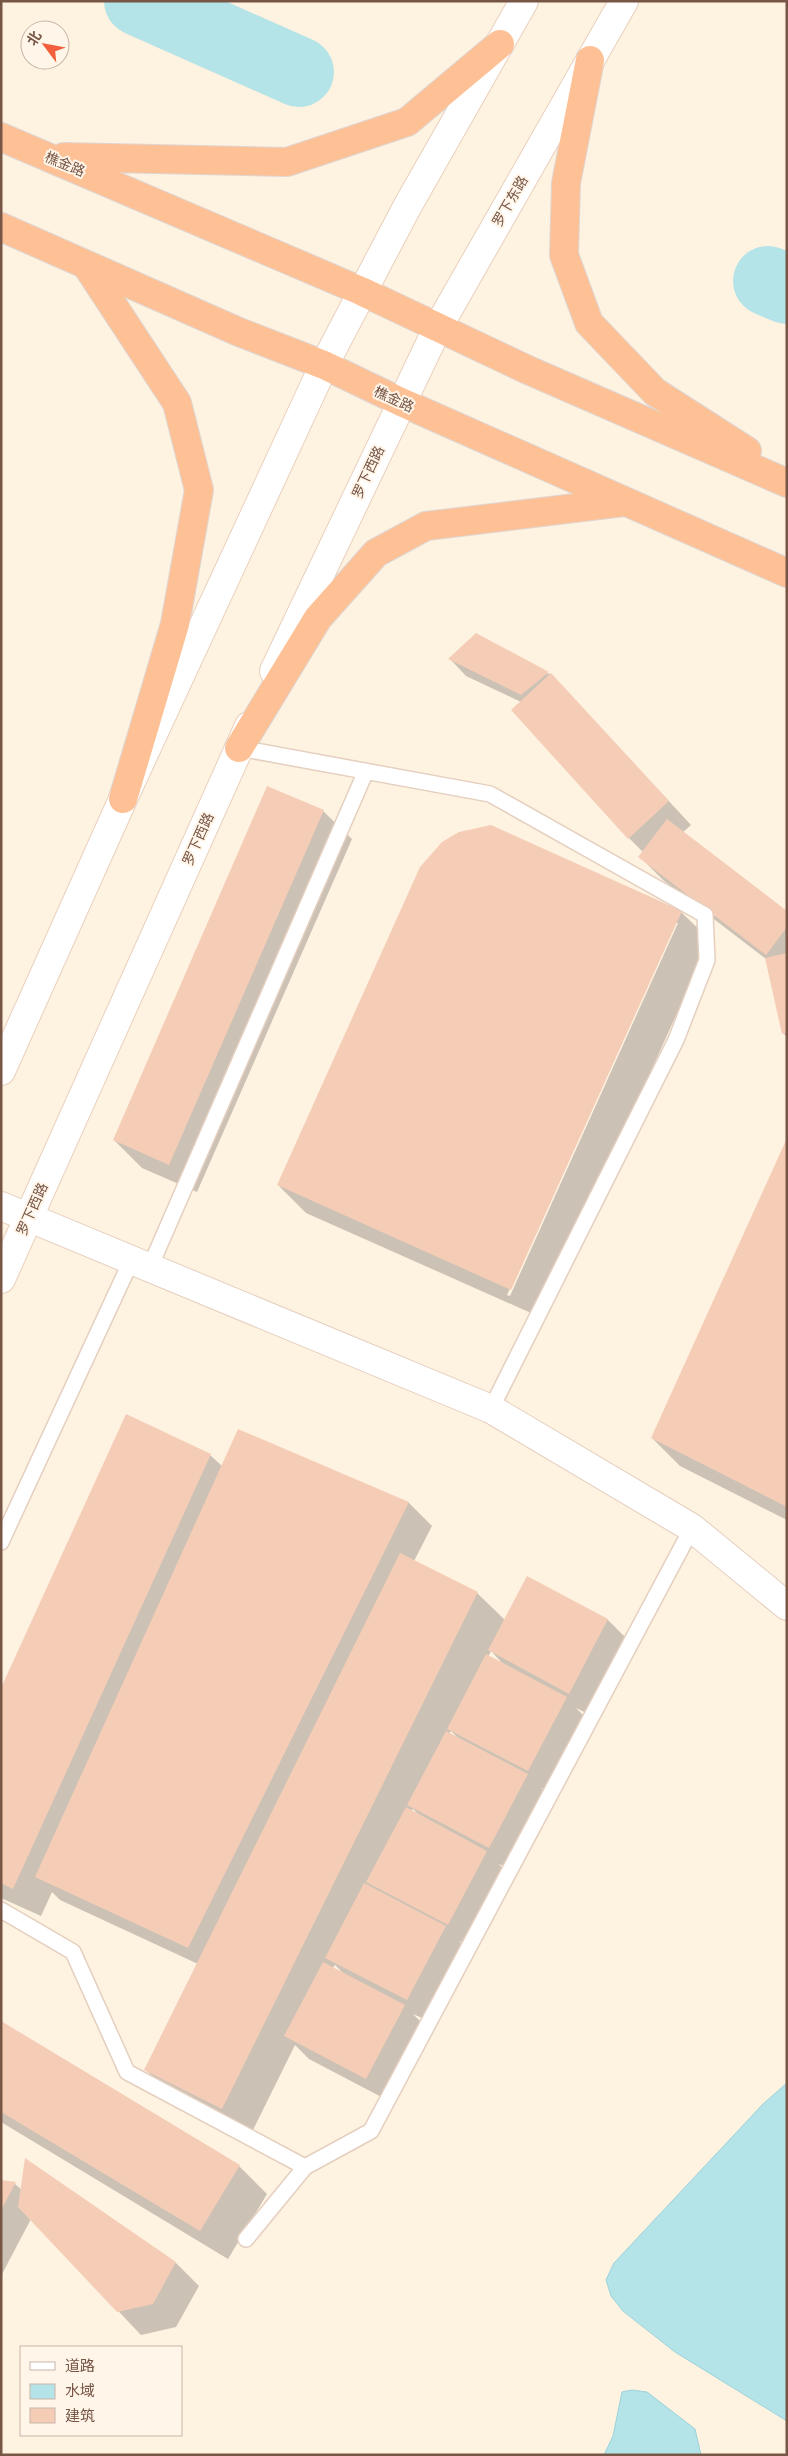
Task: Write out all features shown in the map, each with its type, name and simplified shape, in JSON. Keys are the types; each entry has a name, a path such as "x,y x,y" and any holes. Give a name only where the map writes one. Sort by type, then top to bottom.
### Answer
{"highway":[{"path":"50,157 287,162 407,122 500,44"},
{"path":"590,60 566,183 564,256 589,323 655,392 787,476"},
{"name":"樵金路","path":"1,138 50,157 361,292 437,329 787,482"},
{"name":"樵金路","path":"1,227 239,332 324,365 401,402 787,573"},
{"path":"87,266 177,403 199,490 175,624 123,799"},
{"path":"239,748 318,618 376,553 426,526 625,502"}],"main road":[{"path":"1,1071 123,799 324,365 361,292 524,1"},
{"name":"罗下东路","path":"401,402 437,329 624,1"},
{"name":"罗下西路","path":"1,1279 239,748 401,402"},
{"path":"1,1206 492,1409 692,1528 787,1606"}],"lane":[{"path":"239,748 490,794 705,915 707,960 676,1040 492,1409"},
{"path":"1,1542 141,1263 366,771"},
{"path":"246,2239 304,2167 371,2131 692,1528"},
{"path":"1,1910 74,1952 126,2072 304,2167"}],"water":[{"path":"787,2083 787,2421 675,2352 623,2311 611,2296 606,2280 614,2263 763,2104"},
{"path":"632,2390 647,2392 695,2429 701,2455 604,2455 613,2436 622,2392"}],"building":[{"path":"476,633 549,672 521,695 448,659"},
{"path":"551,673 669,801 628,839 511,710"},
{"path":"267,786 324,810 169,1165 113,1140"},
{"path":"667,819 787,911 787,927 766,955 638,857"},
{"path":"491,825 682,911 511,1290 277,1185 420,867 442,842 459,832"},
{"path":"787,953 787,1033 782,1034 765,958"},
{"path":"787,1138 787,1507 651,1438"},
{"path":"126,1414 211,1454 13,1889 1,1883 1,1688"},
{"path":"238,1429 409,1502 188,1948 35,1877"},
{"path":"400,1553 478,1592 222,2109 144,2070"},
{"path":"527,1576 608,1619 569,1694 488,1650"},
{"path":"486,1654 567,1697 528,1771 447,1729"},
{"path":"446,1731 528,1774 489,1848 407,1805"},
{"path":"406,1807 487,1851 448,1925 366,1882"},
{"path":"364,1883 446,1926 407,2000 325,1958"},
{"path":"323,1962 405,2005 366,2079 284,2036"},
{"path":"1,2021 240,2165 200,2231 1,2112"},
{"path":"25,2158 176,2262 153,2304 117,2312 18,2207"},
{"path":"1,2180 16,2182 1,2210"}],"waterway":[{"path":"139,1 299,72"},
{"path":"768,281 787,289"}]}
